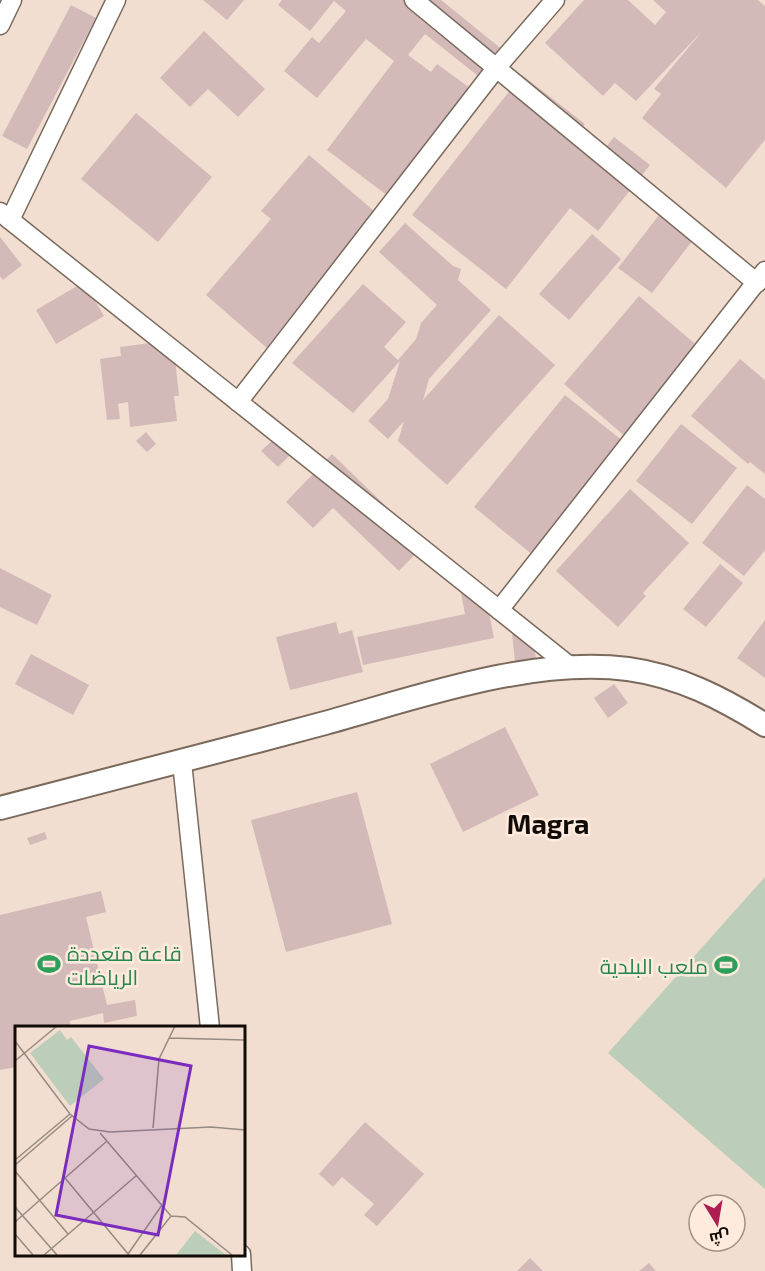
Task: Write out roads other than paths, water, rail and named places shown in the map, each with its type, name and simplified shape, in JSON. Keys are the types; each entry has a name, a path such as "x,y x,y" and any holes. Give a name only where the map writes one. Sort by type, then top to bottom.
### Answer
{"street":[{"path":"0,24 12,0"},
{"path":"116,0 5,216 572,668"},
{"path":"414,0 761,277 499,610"},
{"path":"238,402 497,67 555,0"},
{"path":"0,808 182,762 452,688 537,671 572,668 627,669 680,681 730,703 765,725"},
{"path":"182,762 210,1026"},
{"path":"241,1256 242,1271"}],"place":[{"name":"قاعة متعددة الرياضات","path":"49,964"},
{"name":"ملعب البلدية","path":"726,965"}],"district":[{"name":"Magra","path":"548,823"}]}
